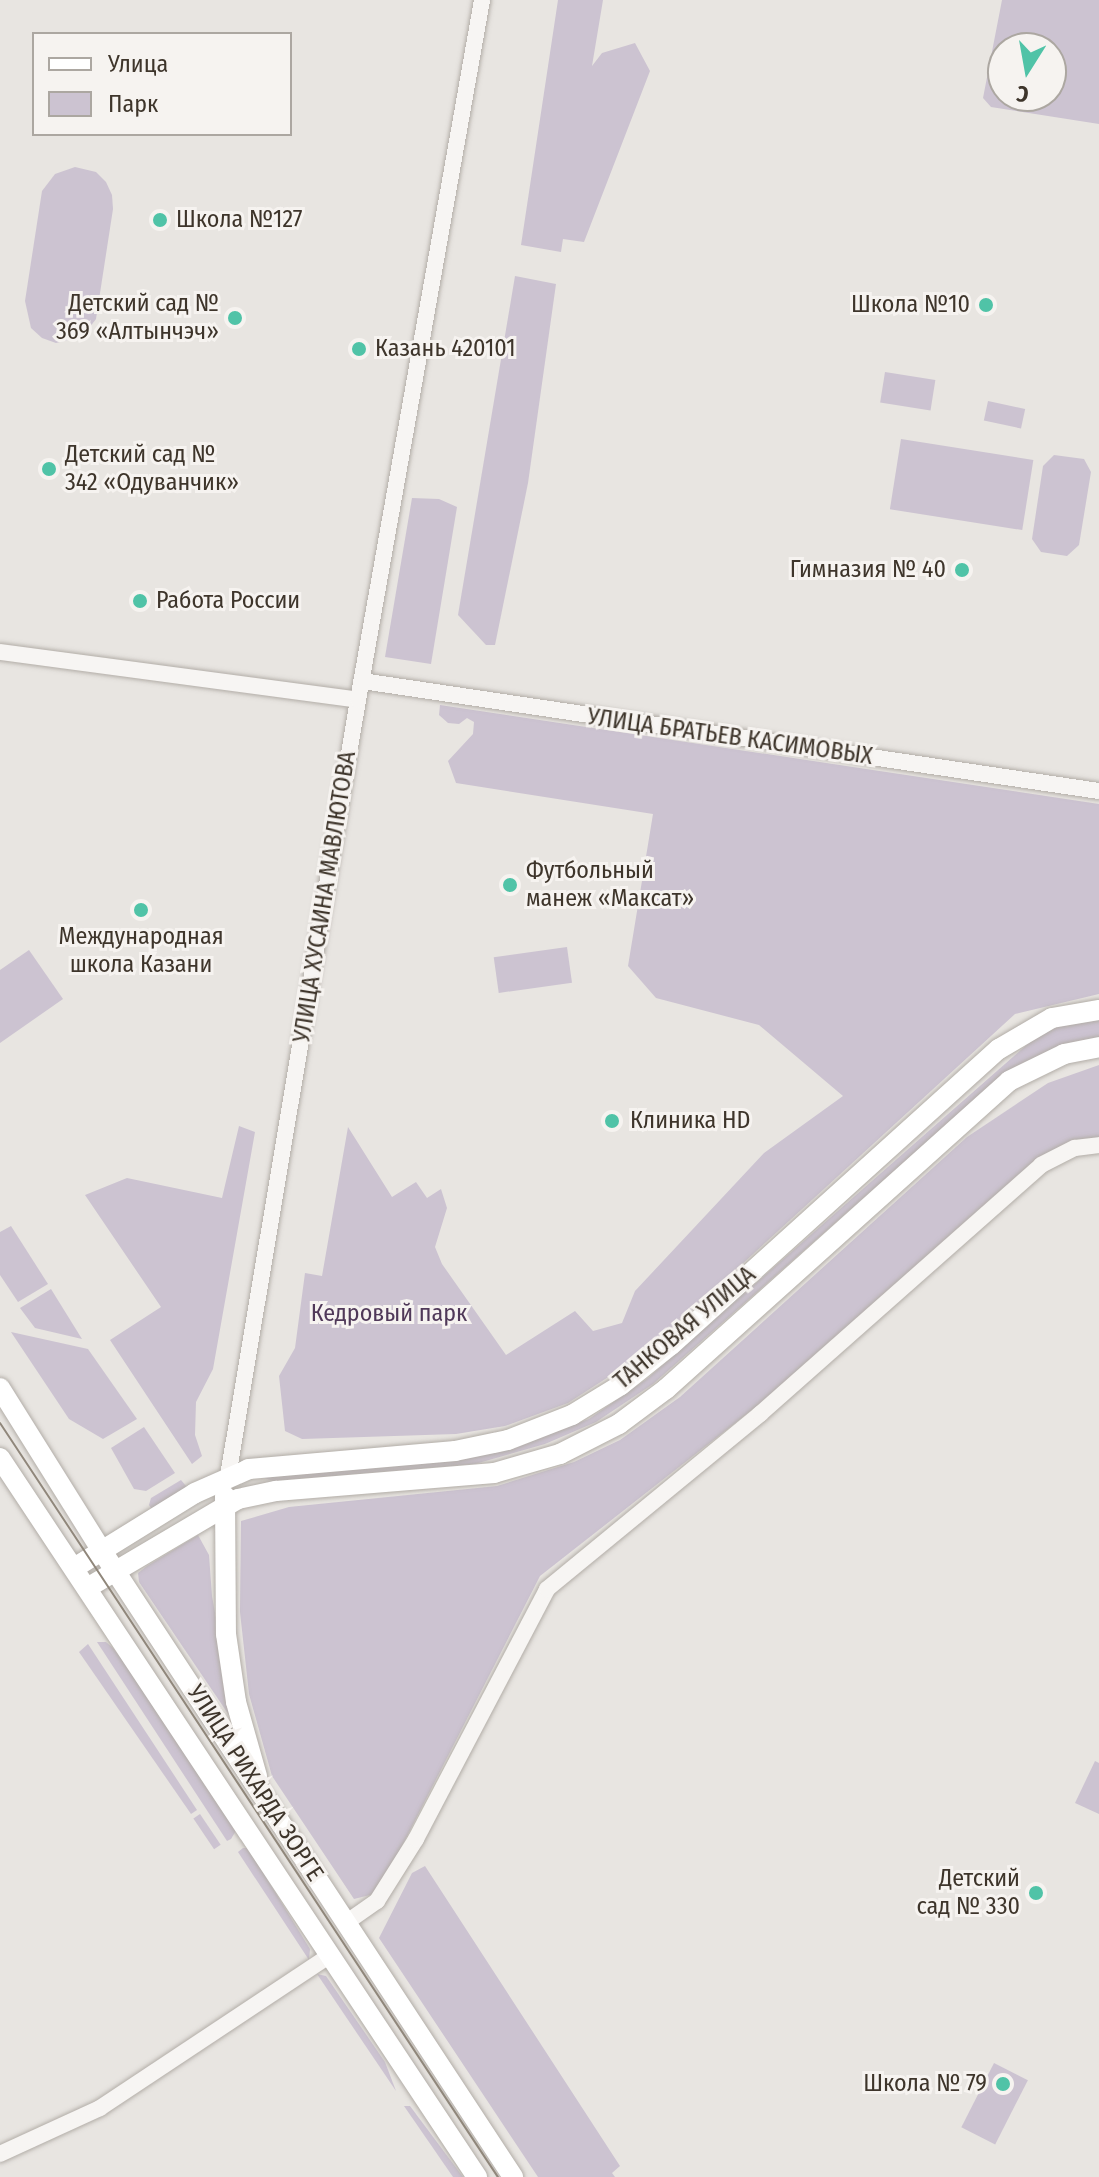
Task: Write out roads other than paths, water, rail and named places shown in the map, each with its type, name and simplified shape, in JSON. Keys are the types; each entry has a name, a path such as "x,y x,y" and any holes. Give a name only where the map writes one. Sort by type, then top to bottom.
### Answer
{"main road":[{"name":"ТАНКОВАЯ УЛИЦА","path":"74,1568 228,1476 275,1465 455,1451 508,1440 572,1415 621,1385 671,1345 999,1049 1052,1018 1099,1010"},
{"name":"ТАНКОВАЯ УЛИЦА","path":"87,1588 223,1506 276,1491 494,1473 560,1454 619,1424 666,1389 1009,1081 1064,1054 1099,1047"},
{"name":"УЛИЦА РИХАРДА ЗОРГЕ","path":"0,1388 102,1551 513,2177"},
{"name":"УЛИЦА РИХАРДА ЗОРГЕ","path":"0,1458 477,2177"},
{"name":"УЛИЦА ХУСАИНА МАВЛЮТОВА","path":"228,1476 223,1506 226,1634 236,1702 262,1795"}],"street":[{"name":"УЛИЦА ХУСАИНА МАВЛЮТОВА","path":"228,1476 358,700 482,0"},
{"path":"0,652 358,700"},
{"name":"УЛИЦА БРАТЬЕВ КАСИМОВЫХ","path":"362,681 1099,791"},
{"path":"347,1922 377,1901 416,1839 547,1589 760,1414 1041,1165 1075,1148 1099,1145"},
{"path":"0,2154 100,2108 330,1955"}],"tram line":[{"path":"0,1423 498,2177"}],"place":[{"name":"Школа №127","path":"160,220"},
{"name":"Школа №10","path":"986,305"},
{"name":"Детский сад № 369 «Алтынчэч»","path":"235,318"},
{"name":"Казань 420101","path":"359,349"},
{"name":"Детский сад № 342 «Одуванчик»","path":"49,469"},
{"name":"Гимназия № 40","path":"962,570"},
{"name":"Работа России","path":"140,601"},
{"name":"Футбольный манеж «Максат»","path":"510,885"},
{"name":"Международная школа Казани","path":"141,910"},
{"name":"Клиника HD","path":"612,1121"},
{"name":"Детский сад № 330","path":"1036,1893"},
{"name":"Школа № 79","path":"1003,2084"}],"park label":[{"name":"Кедровый парк","path":"389,1314"}]}
